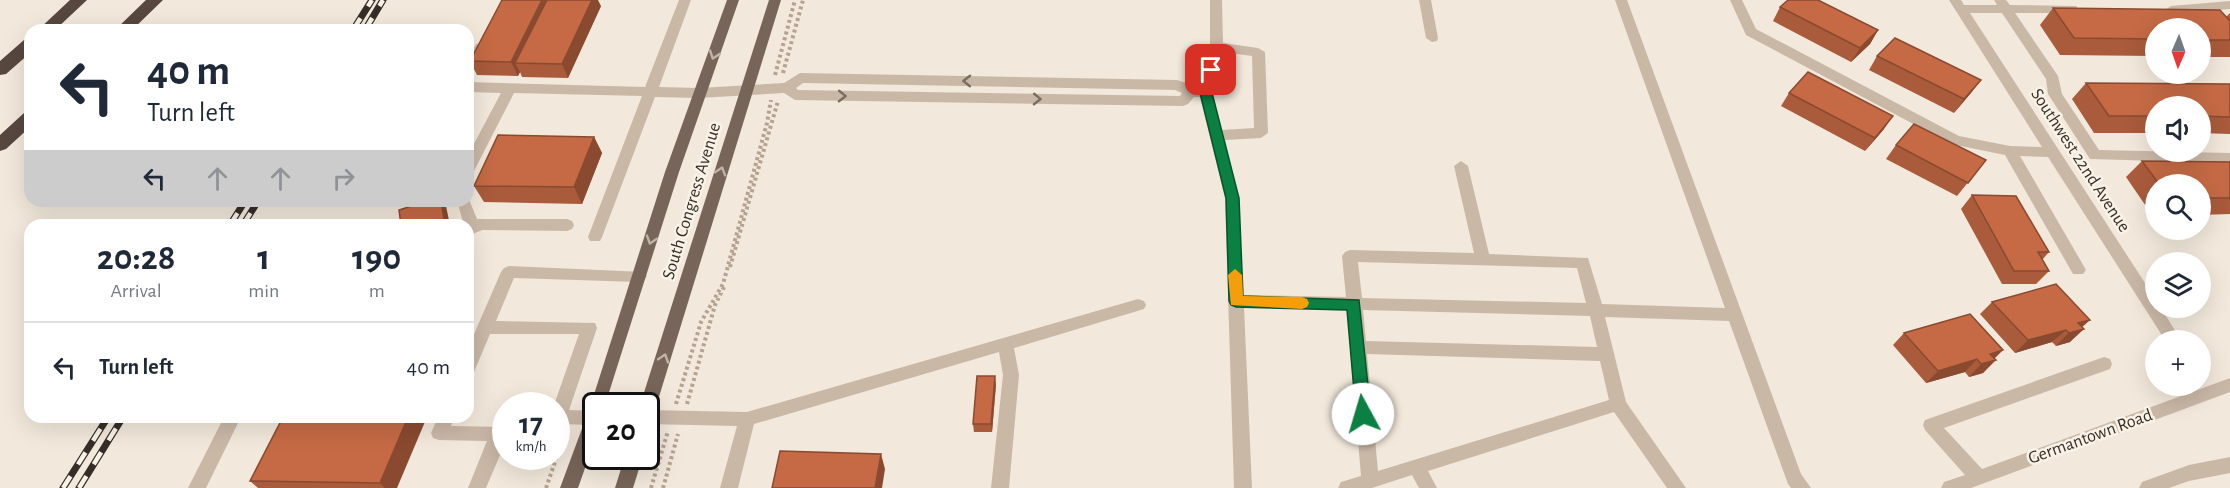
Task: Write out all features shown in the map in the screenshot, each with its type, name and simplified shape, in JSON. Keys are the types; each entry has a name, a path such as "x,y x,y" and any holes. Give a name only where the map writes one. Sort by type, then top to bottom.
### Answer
{"highway":[{"path":"53,24 80,0"},
{"path":"130,24 156,0"},
{"path":"0,70 24,49"},
{"path":"0,145 24,123"}],"main road":[{"name":"South Congress Avenue","path":"602,392 699,93 733,0"},
{"name":"South Congress Avenue","path":"653,392 775,0"},
{"name":"South Congress Avenue","path":"568,488 582,449"},
{"path":"624,488 630,470"}],"street":[{"path":"595,237 685,0"},
{"path":"780,88 795,95 1183,101 1199,93 1217,47 1216,0"},
{"path":"1425,0 1432,38"},
{"path":"1621,0 1794,478 1802,488"},
{"path":"1736,0 1751,32 1956,140 2010,151 2053,152"},
{"path":"1958,4 2085,9"},
{"name":"Southwest 22nd Avenue","path":"1958,4 2167,330"},
{"path":"2003,4 2053,79 2055,94 2095,155 2230,158"},
{"path":"2153,10 2187,10 2208,4 2230,4"},
{"path":"474,59 485,40"},
{"path":"1216,135 1261,133 1258,52 1217,47"},
{"path":"474,87 699,93 780,88 800,78 1177,85 1199,93 1216,135 1232,198 1243,488"},
{"path":"886,97 890,80"},
{"path":"1007,99 1008,82"},
{"path":"1129,84 1129,100"},
{"path":"474,157 510,88"},
{"path":"2010,151 2078,270"},
{"path":"1461,166 1483,260"},
{"path":"474,227 480,224 567,225"},
{"path":"1370,480 1350,256 1583,262 1618,404 1677,488"},
{"path":"474,353 509,272 639,276"},
{"path":"1236,301 1735,315"},
{"path":"660,416 747,420 1138,305"},
{"path":"485,327 589,328 566,392"},
{"path":"1000,488 1011,375 1005,344"},
{"path":"1357,347 1607,354"},
{"path":"1978,477 1931,425 2104,364"},
{"name":"Germantown Road","path":"2211,387 2230,385"},
{"name":"Germantown Road","path":"1950,488 2184,396"},
{"path":"1347,488 1618,404"},
{"path":"729,488 747,420"},
{"path":"197,488 231,423"},
{"path":"444,423 439,434 492,434"},
{"path":"477,488 492,456"},
{"path":"1416,465 1428,488"},
{"path":"2148,488 2189,472 2230,465"}],"path":[{"path":"663,488 677,418 701,322 723,284 767,123 780,88 778,57 795,0"},
{"path":"651,488 715,305 725,286 775,114 803,0"}],"building":[{"path":"502,0 542,0 511,62 474,61 474,53"},
{"path":"547,0 592,0 562,64 515,63"},
{"path":"1788,0 1818,0 1878,30 1860,48 1780,7"},
{"path":"2053,8 2220,10 2230,21 2230,40 2211,40 2211,18 2145,18 2145,39 2074,38"},
{"path":"1895,38 1981,80 1964,99 1877,56"},
{"path":"1808,72 1893,116 1875,138 1789,93"},
{"path":"2086,83 2230,84 2230,117 2211,116 2211,96 2145,96 2145,116 2109,116"},
{"path":"1914,124 1986,160 1968,183 1896,145"},
{"path":"498,135 594,137 574,187 474,186"},
{"path":"2142,161 2230,162 2230,198 2211,198 2211,174 2152,174"},
{"path":"1972,195 2016,196 2049,252 2038,252 2049,271 2014,271"},
{"path":"408,207 442,207 444,219 400,219 399,210"},
{"path":"2056,284 2090,320 2078,323 2084,329 2069,333 2066,330 2028,340 1992,302"},
{"path":"1970,314 2003,350 1990,354 1996,360 1981,364 1977,359 1938,371 1904,333"},
{"path":"977,376 995,376 991,424 973,424"},
{"path":"280,423 405,423 380,483 250,481"},
{"path":"780,451 881,454 875,488 772,488"}],"railway":[{"path":"357,24 372,0"},
{"path":"369,24 383,0"},
{"path":"234,219 241,207"},
{"path":"247,219 254,207"},
{"path":"63,488 104,423"},
{"path":"79,488 119,423"}],"slow traffic":[{"path":"1235,275 1236,301 1302,303"}],"route":[{"path":"1211,70 1206,93 1232,198 1236,301 1354,304 1363,414"}]}
